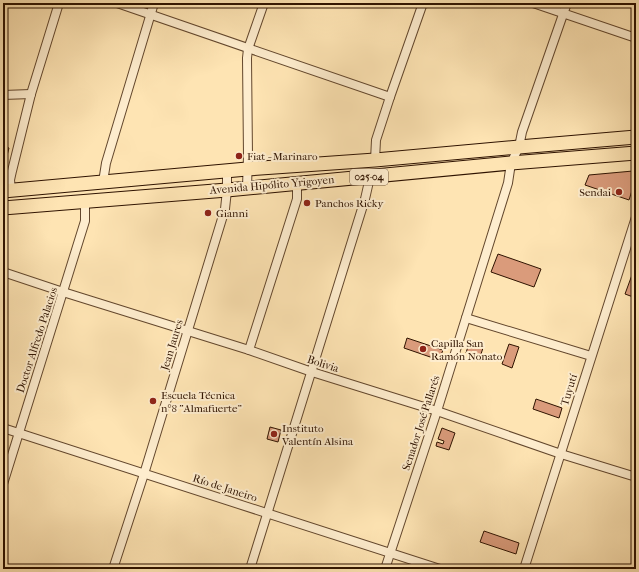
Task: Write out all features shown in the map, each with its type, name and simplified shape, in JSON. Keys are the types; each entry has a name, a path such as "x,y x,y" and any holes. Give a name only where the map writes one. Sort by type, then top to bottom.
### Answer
{"main road":[{"name":"Avenida Hipólito Yrigoyen","path":"7,191 247,169 375,160 519,146 636,137"},
{"name":"Avenida Hipólito Yrigoyen","path":"3,208 227,190 511,163 636,153"}],"street":[{"path":"7,191 31,94 59,3"},
{"path":"117,3 390,97"},
{"path":"103,182 106,163 154,3"},
{"path":"247,187 247,58 248,49 264,3"},
{"path":"375,160 376,140 423,3"},
{"path":"533,3 636,38"},
{"name":"Senador José Pallarés","path":"385,569 437,412 508,184 511,163 519,146 522,132 567,3"},
{"path":"3,95 31,94"},
{"name":"Jean Jaures","path":"113,569 144,474 224,209 227,190 227,171"},
{"path":"250,569 365,199 370,177"},
{"path":"249,350 297,200 297,183"},
{"name":"Doctor Alfredo Palacios","path":"3,484 85,221 85,201"},
{"name":"Tuyutí","path":"524,569 636,217"},
{"name":"Bolivia","path":"3,272 249,350 561,454 636,477"},
{"path":"466,318 591,356"},
{"name":"Río de Janeiro","path":"3,428 440,569"}],"building":[{"path":"3,146 9,148 3,171"},
{"name":"Sendai","path":"633,171 636,178 629,200 585,185 589,175"},
{"path":"498,254 541,269 534,287 491,272"},
{"path":"636,264 636,298 625,294"},
{"name":"Capilla San Ramón Nonato","path":"407,338 443,350 439,360 404,348"},
{"path":"469,343 483,348 480,357 466,353"},
{"path":"509,344 519,347 512,368 502,364"},
{"path":"536,399 562,408 559,418 533,409"},
{"name":"Instituto Valentín Alsina","path":"270,427 281,430 278,442 267,439"},
{"path":"442,428 455,433 449,450 436,446 437,442 443,444 444,441 438,439"},
{"path":"484,531 519,543 516,554 480,542"}],"place":[{"name":"Fiat - Marinaro","path":"239,156"},
{"name":"Sendai","path":"619,192"},
{"name":"Panchos Ricky","path":"307,203"},
{"name":"Gianni","path":"208,213"},
{"name":"Capilla San Ramón Nonato","path":"423,349"},
{"name":"Escuela Técnica n°8 \"Almafuerte\"","path":"153,401"},
{"name":"Instituto Valentín Alsina","path":"274,434"}]}
